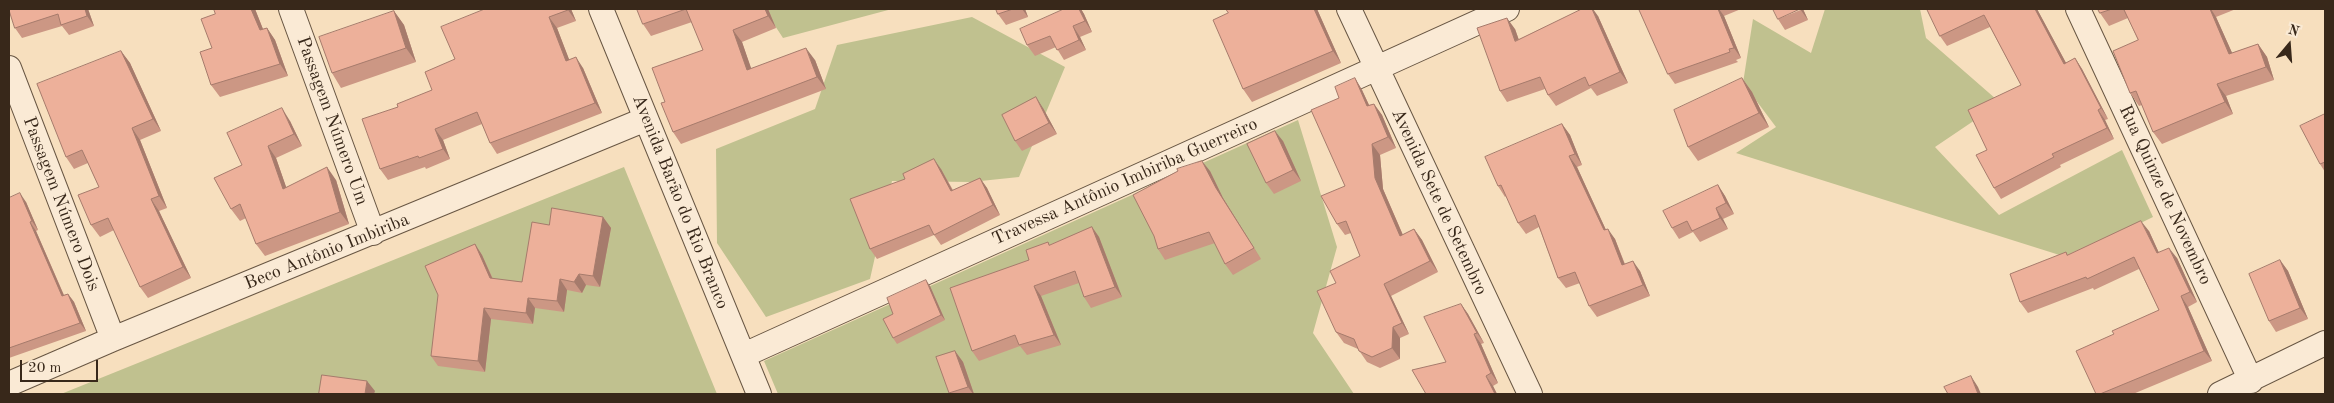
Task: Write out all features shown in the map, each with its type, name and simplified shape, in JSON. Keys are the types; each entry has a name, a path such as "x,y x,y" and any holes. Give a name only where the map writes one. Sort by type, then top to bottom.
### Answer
{"street":[{"name":"Passagem Número Um","path":"292,9 373,233"},
{"name":"Avenida Barão do Rio Branco","path":"602,9 759,394"},
{"name":"Avenida Sete de Setembro","path":"1349,9 1530,394"},
{"name":"Travessa Antônio Imbiriba Guerreiro","path":"744,355 1507,9"},
{"name":"Rua Quinze de Novembro","path":"2078,9 2251,380"},
{"name":"Passagem Número Dois","path":"9,68 113,339"},
{"name":"Beco Antônio Imbiriba","path":"9,384 113,339 646,119"},
{"path":"2220,394 2325,344"}],"green space":[{"path":"764,9 892,9 783,38"},
{"path":"1825,9 1920,9 1926,38 2004,106 1975,120 1935,147 1999,215 2122,150 2153,217 2069,258 1736,153 1776,127 1743,83 1753,19 1811,53"},
{"path":"972,17 1065,67 1019,177 971,182 892,181 870,279 766,317 717,243 716,149 815,109 837,45"},
{"path":"1298,120 1337,247 1313,333 1354,394 778,394 764,361"},
{"path":"624,167 717,394 61,394"}],"building":[{"path":"9,9 85,9 87,16 61,25 58,14 15,28"},
{"path":"214,9 251,9 260,30 267,28 280,64 211,85 200,52 212,48 201,19 215,14"},
{"path":"485,9 568,9 549,17 566,61 576,57 595,103 490,143 477,112 435,129 443,149 380,169 362,119 398,107 397,104 432,90 425,72 455,59 441,27"},
{"path":"637,9 686,9 643,24"},
{"path":"686,9 765,9 768,16 733,30 747,70 806,48 817,77 673,132 661,103 665,102 652,68 703,50"},
{"path":"996,9 1013,9 998,14"},
{"path":"1064,9 1079,9 1085,21 1073,26 1079,40 1057,50 1050,36 1027,45 1020,29"},
{"path":"1226,9 1314,9 1333,51 1243,89 1213,20 1228,13"},
{"path":"1582,9 1592,9 1620,72 1589,86 1585,77 1548,95 1540,77 1500,91 1477,28 1507,18 1515,41"},
{"path":"1639,9 1718,9 1734,48 1729,49 1730,52 1668,74"},
{"path":"1773,9 1800,9 1778,19"},
{"path":"1927,9 2035,9 2064,64 2075,58 2101,108 2098,110 2107,128 2052,154 2054,157 1994,188 1976,155 1987,150 1968,110 2021,85 1984,15 1940,36"},
{"path":"2098,9 2112,9 2100,13"},
{"path":"2124,9 2210,9 2229,54 2258,44 2266,67 2217,84 2225,102 2153,132 2136,91 2130,93 2113,51 2138,40"},
{"path":"394,11 406,48 332,73 319,37"},
{"path":"121,51 153,119 132,128 159,196 151,199 183,267 140,287 108,218 91,225 78,195 99,187 82,150 66,157 37,84"},
{"path":"1355,78 1367,106 1374,104 1388,137 1372,144 1375,178 1400,236 1414,229 1430,261 1384,284 1402,323 1393,327 1392,348 1372,357 1359,351 1354,339 1336,332 1317,291 1336,283 1330,271 1360,256 1346,221 1337,224 1321,196 1345,186 1311,110 1339,98 1335,87"},
{"path":"1742,78 1759,113 1688,147 1674,110"},
{"path":"1036,97 1049,123 1015,141 1002,115"},
{"path":"282,108 294,134 268,146 283,189 327,167 340,212 256,244 240,204 231,209 214,178 242,165 227,133"},
{"path":"2325,114 2325,162 2320,164 2300,126"},
{"path":"1562,124 1575,154 1569,156 1604,230 1608,229 1622,265 1633,261 1643,285 1589,306 1575,272 1558,278 1535,215 1518,223 1501,185 1498,186 1485,157"},
{"path":"1275,131 1293,170 1266,183 1247,144"},
{"path":"934,159 951,191 980,178 993,205 934,235 929,225 870,249 850,199 905,179 903,174"},
{"path":"1202,161 1216,188 1254,248 1225,264 1209,232 1158,249 1154,236 1133,195 1178,171 1177,169"},
{"path":"1718,185 1726,203 1716,208 1720,218 1692,231 1687,221 1672,228 1663,211"},
{"path":"20,193 32,221 30,222 62,296 68,294 80,323 9,348 9,198"},
{"path":"552,208 603,217 593,276 579,274 574,282 560,279 557,301 528,298 526,313 484,308 478,361 431,356 438,295 425,266 475,244 490,278 522,282 532,222 549,225"},
{"path":"2141,221 2157,253 2169,248 2190,292 2181,296 2204,351 2096,394 2076,351 2114,334 2112,331 2159,310 2134,257 2087,279 2086,277 2020,302 2010,274 2066,252 2067,255"},
{"path":"1092,227 1115,287 1084,297 1075,271 1034,286 1054,335 1019,345 1015,335 972,351 950,288 1029,260 1026,250 1048,242 1049,245"},
{"path":"2280,260 2300,308 2269,321 2249,274"},
{"path":"926,280 941,315 893,338 883,319 893,314 887,298"},
{"path":"1461,304 1477,333 1474,334 1491,373 1486,376 1495,394 1426,394 1412,370 1446,362 1424,317"},
{"path":"955,351 968,387 949,393 936,357"},
{"path":"322,375 367,381 365,394 319,394"},
{"path":"1971,376 1978,394 1948,394 1944,387"}]}
